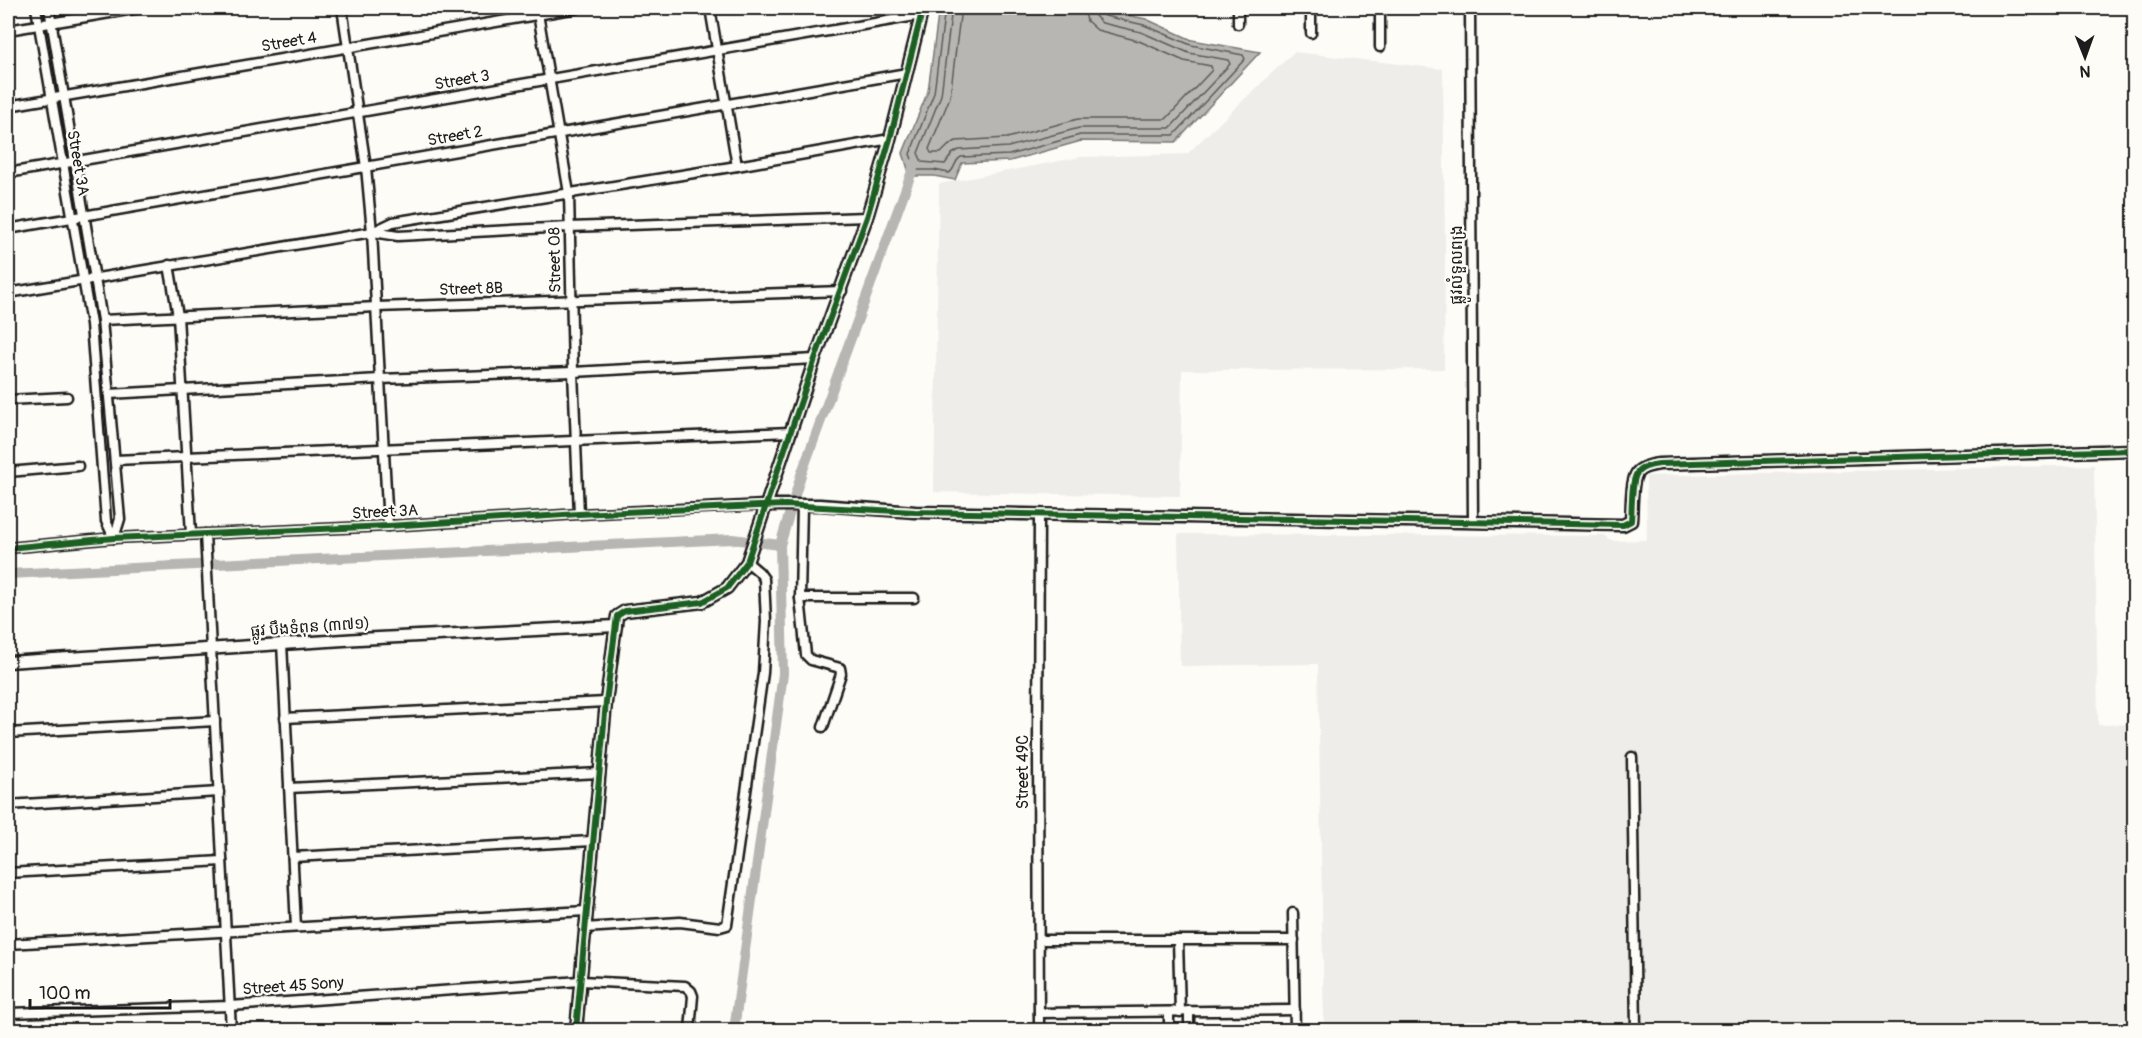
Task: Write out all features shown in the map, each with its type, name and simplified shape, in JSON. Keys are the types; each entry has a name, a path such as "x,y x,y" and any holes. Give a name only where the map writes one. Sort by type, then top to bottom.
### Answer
{"street":[{"name":"Street 3A","path":"36,8 92,340 106,521 114,538"},
{"name":"Street 3A","path":"49,8 105,339 120,519 114,538"},
{"path":"8,30 140,8"},
{"path":"342,8 366,167 372,232 388,526"},
{"name":"Street 4","path":"8,106 349,47 538,11 576,8"},
{"path":"710,8 737,166"},
{"path":"1238,8 1238,24"},
{"path":"1311,8 1311,33"},
{"path":"1380,8 1380,47"},
{"name":"ផ្លូវលំទួលពង្រ","path":"1470,8 1473,522"},
{"name":"Street 08","path":"538,11 569,193 579,514"},
{"path":"576,1030 592,840 617,616 625,611 702,602 717,594 735,579 747,562 815,359 842,291 867,217 890,139 922,11"},
{"name":"Street 3","path":"8,173 717,51 922,11"},
{"name":"Street 2","path":"8,229 907,73"},
{"path":"8,293 372,232 393,222 890,139"},
{"path":"372,232 398,236 569,227 867,217"},
{"path":"169,265 178,316 191,534"},
{"name":"Street 8B","path":"102,320 377,307 842,291"},
{"path":"92,340 105,339"},
{"path":"109,394 815,359"},
{"path":"96,385 108,382"},
{"path":"8,400 67,397"},
{"path":"101,452 114,455 186,457 790,432"},
{"path":"765,505 915,512 1626,525 1631,521 1634,480 1637,473 1643,468 1659,464 2134,450"},
{"path":"8,471 78,466"},
{"name":"Street 3A","path":"8,548 114,538 388,526 765,505"},
{"path":"801,505 800,598 807,655 811,660 840,668 841,674 823,727"},
{"name":"Street 49C","path":"1039,514 1039,1030"},
{"path":"206,534 231,1030"},
{"path":"584,928 680,922 720,927 727,925 764,663 766,621 764,579 747,562"},
{"path":"800,598 914,598"},
{"name":"ផ្លូវ បឹងទំពុន (៣៧១)","path":"8,662 282,643 616,626"},
{"path":"282,643 296,927"},
{"path":"285,718 606,702"},
{"path":"8,733 215,721"},
{"path":"1632,757 1636,1030"},
{"path":"289,788 600,772"},
{"path":"8,805 219,792"},
{"path":"292,857 592,840"},
{"path":"8,873 222,861"},
{"path":"8,944 586,911"},
{"path":"1293,913 1295,1030"},
{"path":"1039,940 1294,940"},
{"path":"1178,940 1184,1012 1189,1030"},
{"name":"Street 45 Sony","path":"8,1013 230,1006 580,981 685,986 693,996 690,1030"},
{"path":"1039,1013 1295,1010"},
{"path":"1169,1012 1169,1030"}],"shaded area":[{"path":"1294,52 1443,69 1444,369 1182,370 1180,496 934,492 939,184 1081,157 1187,154"},
{"path":"2094,465 2098,725 2134,724 2134,1030 1324,1030 1318,664 1180,666 1178,534 1604,536 1612,541 1647,540 1646,476"}],"water":[{"path":"939,8 1094,8 1146,19 1192,40 1260,52 1176,142 1081,141 1010,161 962,163 955,180 934,176 910,176 903,153 928,91"}],"waterway":[{"path":"734,1030 783,674 780,545 801,475 915,163"},
{"path":"8,574 732,539 780,545"}],"cycle path":[{"path":"576,1030 606,702 617,616 625,611 702,602 727,588 747,562 815,359 867,217 890,139 923,8"},
{"path":"8,548 114,538 785,505 915,512 1623,525 1631,521 1633,489 1637,473 1644,468 1659,464 2134,450"}]}
